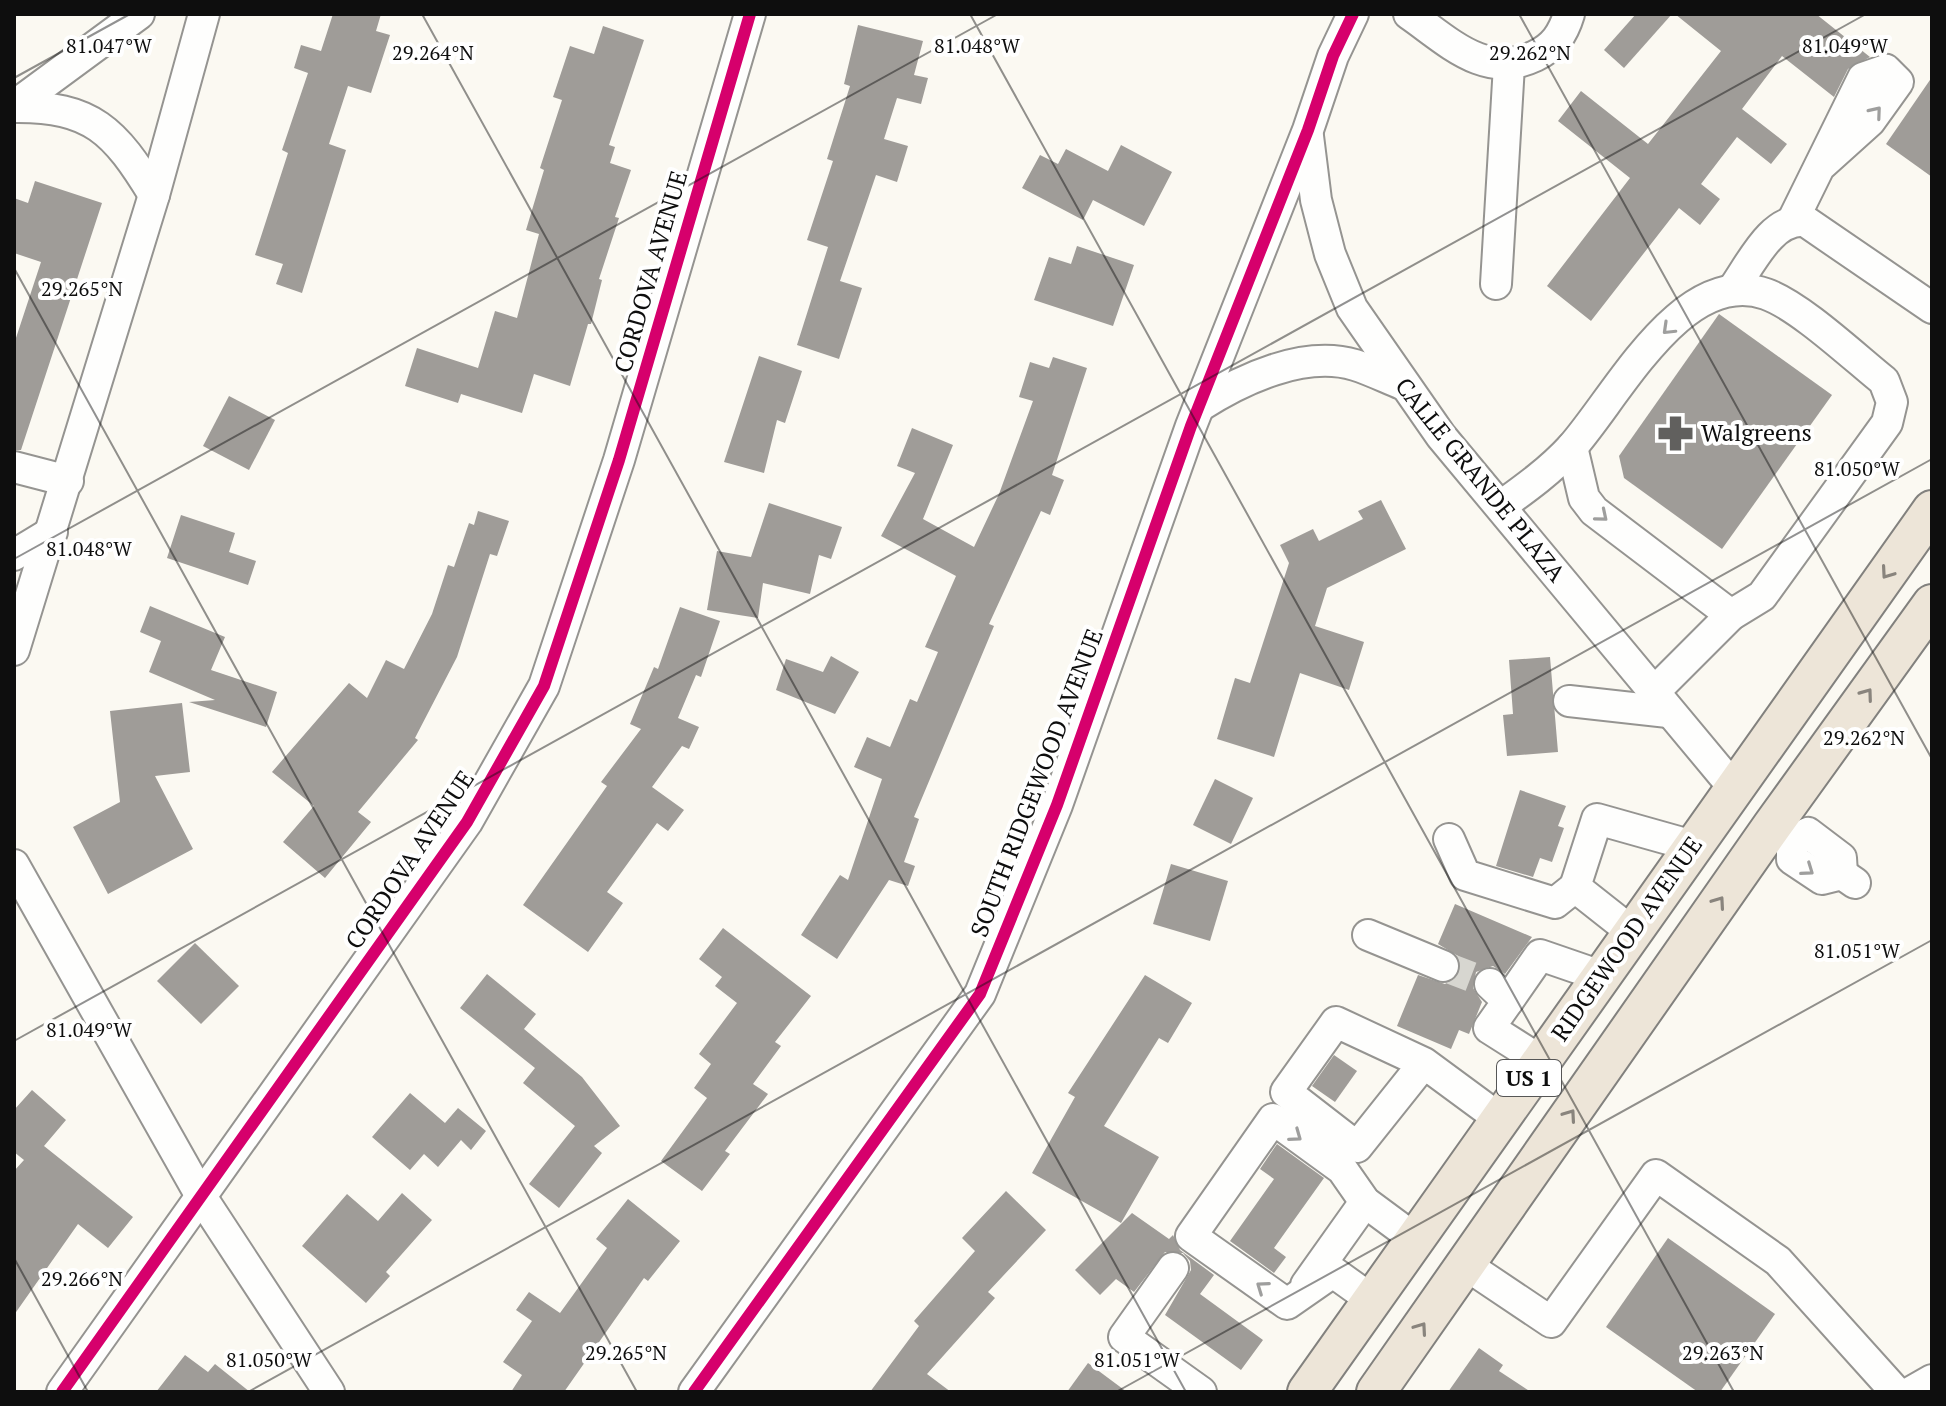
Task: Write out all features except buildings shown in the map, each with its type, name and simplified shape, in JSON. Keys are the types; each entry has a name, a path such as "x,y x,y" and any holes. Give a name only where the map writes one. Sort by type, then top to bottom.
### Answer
{"main road":[{"name":"RIDGEWOOD AVENUE","path":"1315,1380 1932,510"},
{"name":"US 1","path":"1376,1392 1782,833 1932,604"},
{"path":"1462,1173 1456,1214 1466,1265"}],"street":[{"path":"14,106 139,14"},
{"path":"14,650 154,195 204,14"},
{"name":"CORDOVA AVENUE","path":"62,1392 467,822 544,686 619,460 750,14"},
{"name":"SOUTH RIDGEWOOD AVENUE","path":"694,1392 980,994 1057,805 1200,406 1308,130 1333,56 1353,14"},
{"path":"1409,14 1476,60 1509,65 1531,58 1556,42 1569,14"},
{"path":"1496,284 1509,65"},
{"path":"14,106 46,106 78,113 106,128 131,156 154,195"},
{"name":"CALLE GRANDE PLAZA","path":"1308,130 1316,200 1330,254 1352,308 1441,436 1660,703 1734,788"},
{"path":"1733,289 1773,233 1793,220 1820,166"},
{"path":"1793,220 1805,221 1932,308"},
{"path":"1501,506 1541,477 1572,447 1663,333 1695,304 1715,293 1733,289 1769,295 1884,381 1892,402 1887,423 1762,596 1731,615 1660,703 1569,701"},
{"path":"1200,406 1228,387 1267,372 1313,363 1352,364 1402,384"},
{"path":"1572,447 1584,498 1594,511 1731,615"},
{"path":"14,467 68,481"},
{"path":"14,555 52,532"},
{"path":"1449,839 1465,875 1555,903 1575,887 1597,819 1693,846"},
{"path":"1782,833 1808,833 1841,858 1848,878"},
{"path":"14,865 24,899 202,1198 329,1392"},
{"path":"1575,887 1632,932"},
{"path":"1368,935 1443,966"},
{"path":"1541,1061 1489,1028 1499,993 1540,955 1601,976"},
{"path":"1424,1063 1357,1147 1286,1092 1336,1022 1424,1063 1500,1119"},
{"path":"1372,1300 1333,1272 1287,1304 1191,1236 1273,1119 1342,1169 1365,1202 1415,1239"},
{"path":"1466,1265 1551,1322 1656,1175 1778,1261 1896,1392"},
{"path":"1299,1296 1365,1202"},
{"path":"1173,1268 1124,1337 1201,1392"},
{"path":"1911,1392 1932,1380"}],"tunnel":[{"path":"1443,966 1490,984"}],"cycle path":[{"path":"62,1392 467,822 544,686 619,460 750,14"},
{"path":"694,1392 980,994 1057,805 1191,426 1308,130 1333,56 1353,14"}],"place":[{"name":"Walgreens","path":"1675,433"}]}
